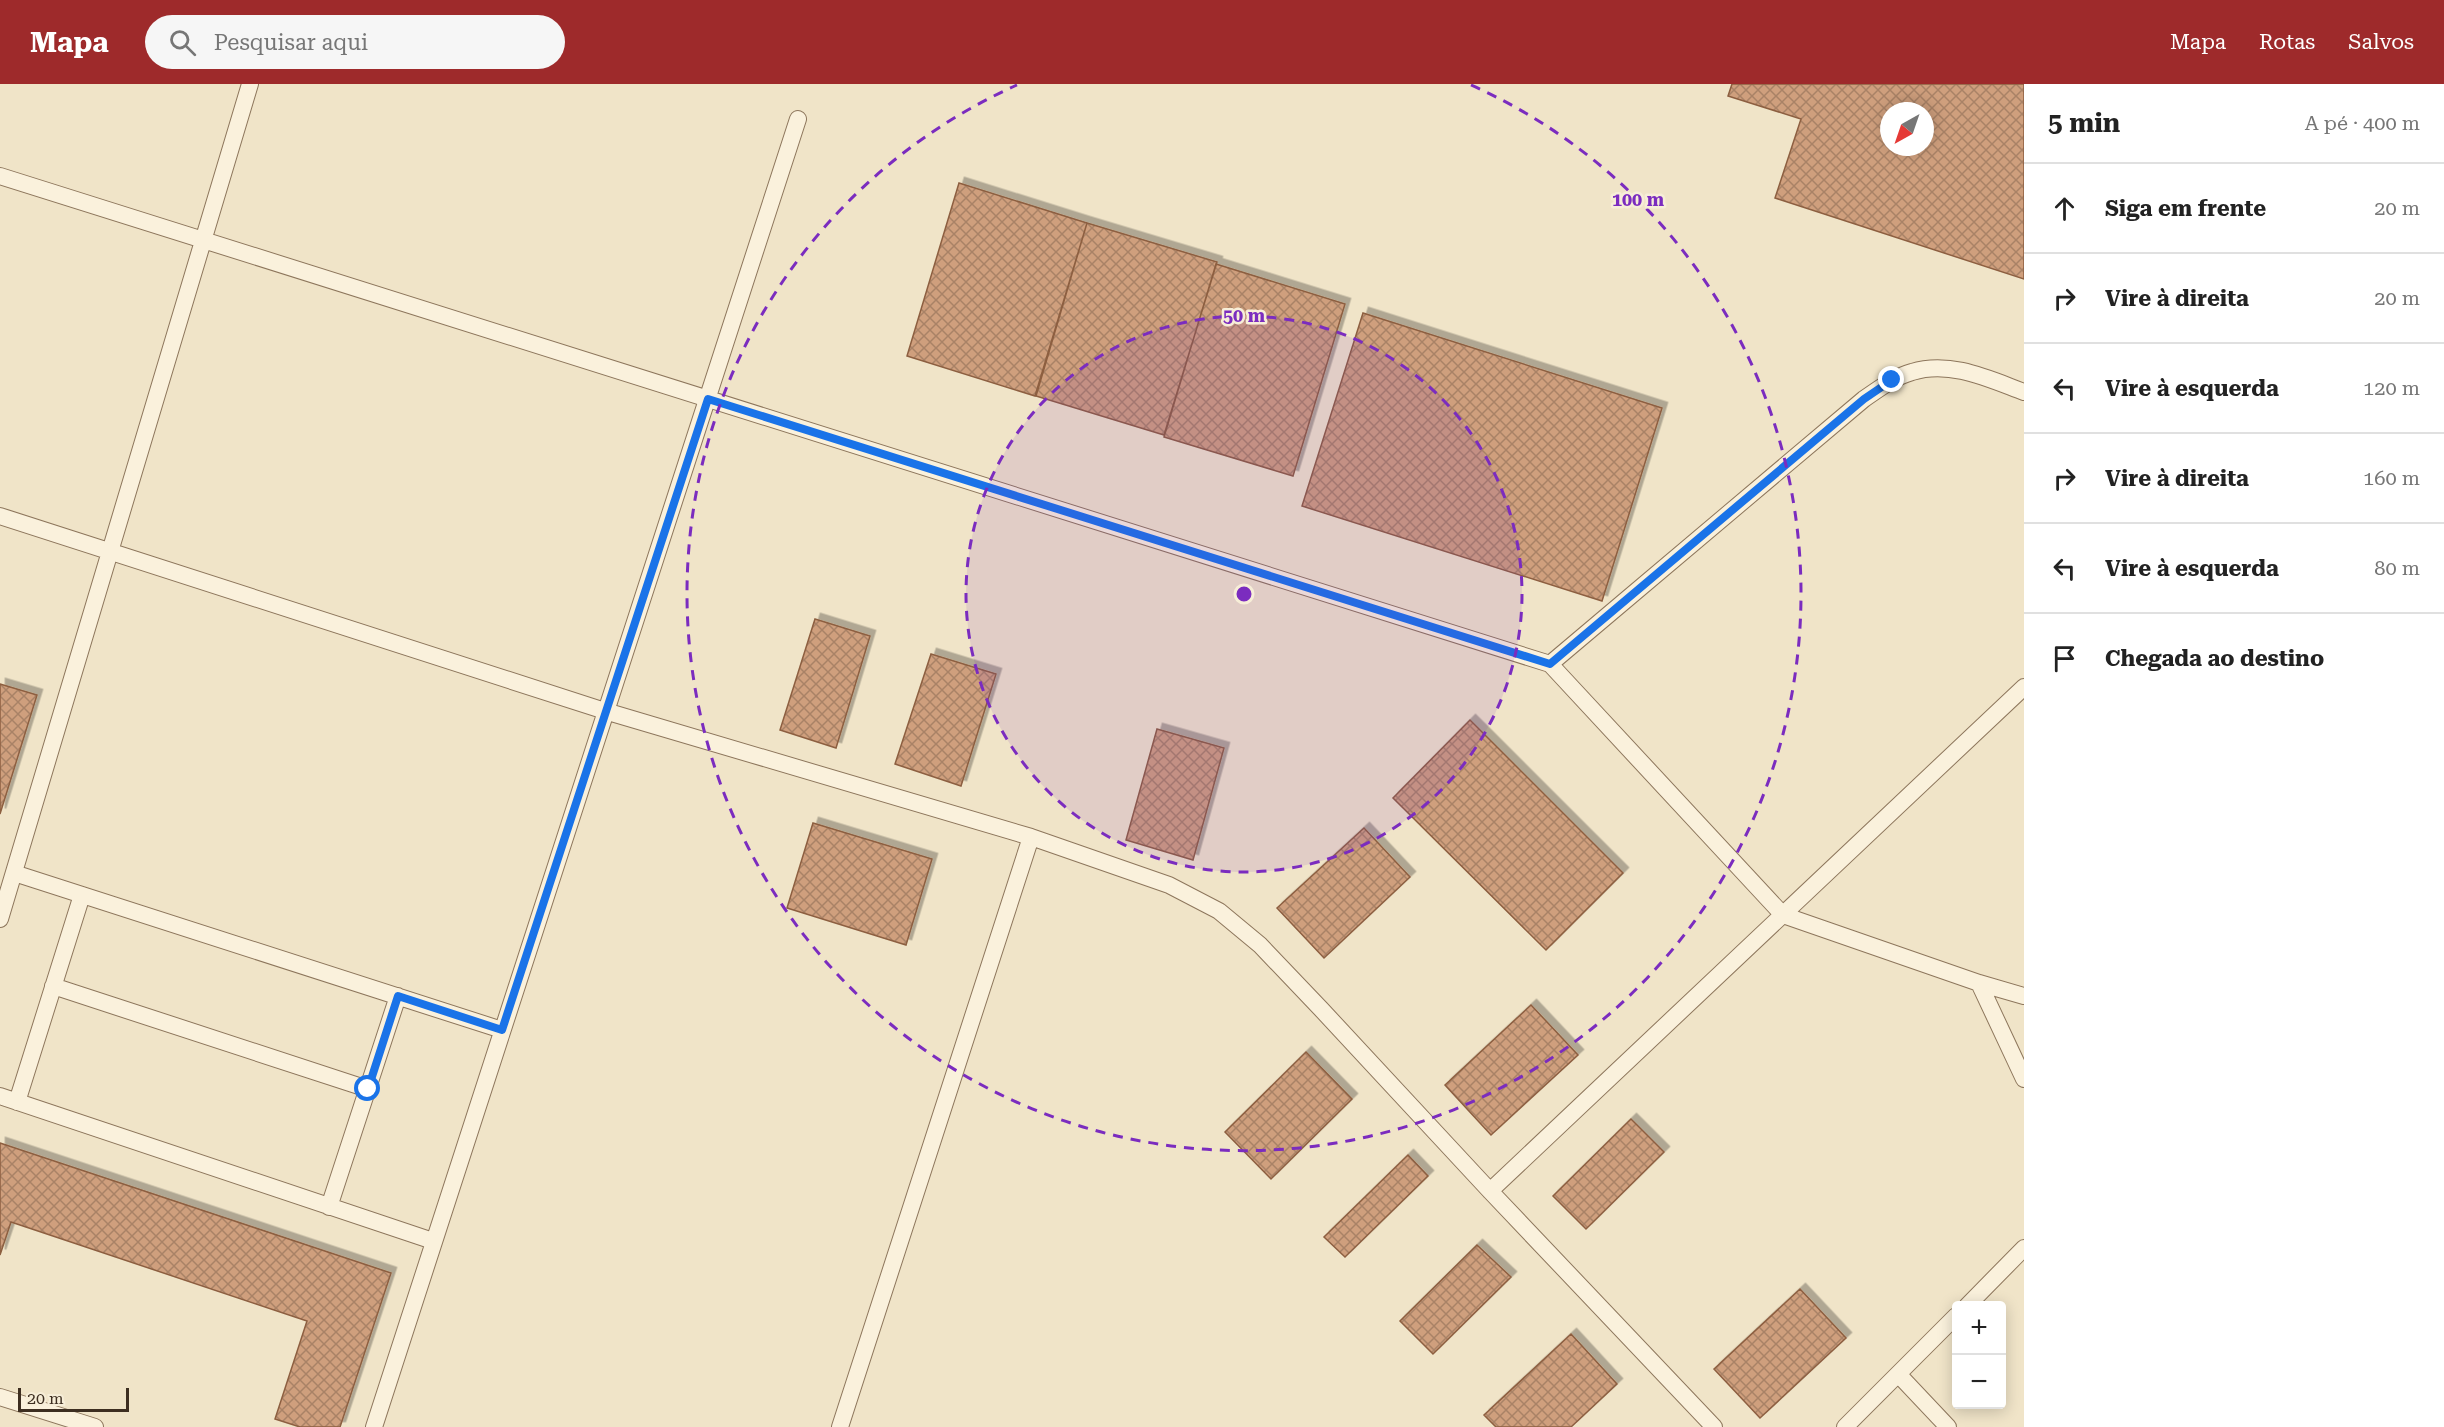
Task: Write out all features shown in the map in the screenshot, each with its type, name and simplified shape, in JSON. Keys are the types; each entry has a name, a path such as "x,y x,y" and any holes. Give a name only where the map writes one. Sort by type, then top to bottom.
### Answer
{"lane":[{"path":"0,919 250,84"},
{"path":"374,1427 798,119"},
{"path":"0,176 1550,664 1783,915 1979,983 2024,996"},
{"path":"1550,664 1864,399 1892,380 1912,372 1951,369 1973,374 2024,392"},
{"path":"0,516 605,711 1031,837 1169,885 1219,910 1260,945 1714,1427"},
{"path":"1490,1191 2024,687"},
{"path":"840,1427 1031,837"},
{"path":"14,873 502,1030"},
{"path":"17,1102 82,894"},
{"path":"1979,983 2024,1079"},
{"path":"53,986 368,1089"},
{"path":"329,1207 398,996"},
{"path":"0,1096 433,1241"},
{"path":"1971,1301 2024,1248"},
{"path":"1845,1427 1952,1320"},
{"path":"1898,1374 1948,1427"},
{"path":"0,1397 68,1423 95,1427"}],"building":[{"path":"1732,84 2024,84 2024,279 1775,198 1801,119 1728,96"},
{"path":"959,183 1087,223 1035,396 907,356"},
{"path":"1087,223 1217,262 1164,435 1036,396"},
{"path":"1216,264 1345,304 1293,476 1164,437"},
{"path":"1363,313 1662,408 1602,601 1302,506"},
{"path":"815,619 870,636 836,748 780,730"},
{"path":"931,654 996,674 961,786 895,764"},
{"path":"0,684 37,695 0,814"},
{"path":"1470,720 1623,873 1546,950 1393,798"},
{"path":"1157,729 1224,748 1193,860 1126,840"},
{"path":"813,823 932,859 906,945 787,908"},
{"path":"1364,828 1410,877 1324,958 1277,908"},
{"path":"1531,1005 1578,1055 1491,1135 1445,1085"},
{"path":"1306,1052 1352,1099 1271,1179 1225,1132"},
{"path":"1631,1119 1664,1152 1586,1229 1553,1196"},
{"path":"0,1143 391,1273 340,1427 300,1427 275,1419 307,1321 11,1222 0,1255"},
{"path":"1408,1155 1428,1176 1345,1257 1324,1237"},
{"path":"1477,1245 1511,1277 1433,1354 1400,1321"},
{"path":"1800,1289 1846,1338 1760,1418 1714,1369"},
{"path":"1571,1334 1617,1384 1571,1427 1496,1427 1484,1415"}],"route":[{"path":"368,1089 398,996 502,1030 708,399 1550,664 1864,399 1892,380"}]}
